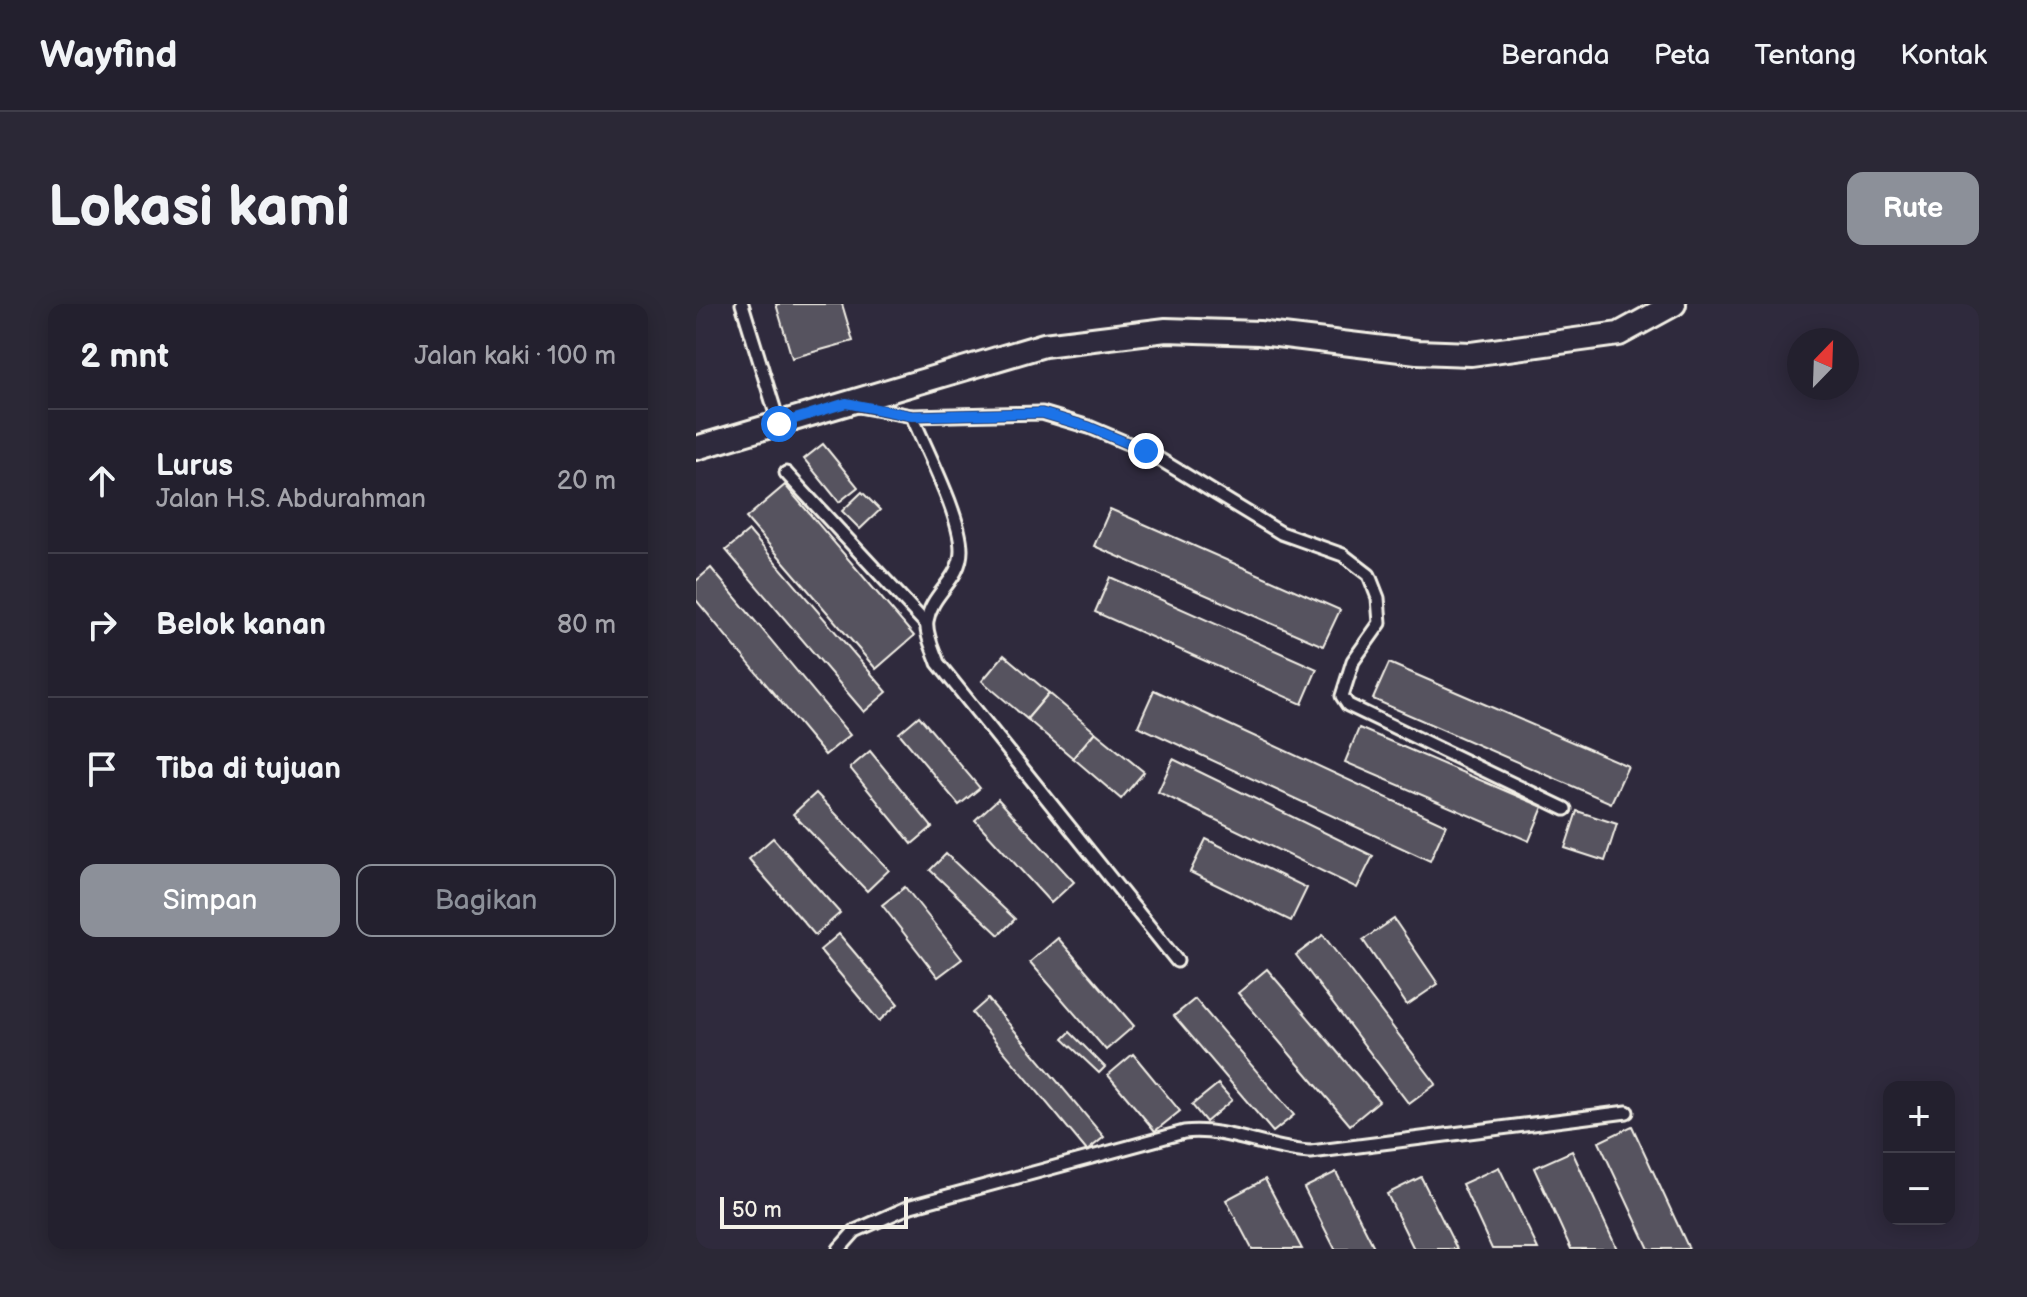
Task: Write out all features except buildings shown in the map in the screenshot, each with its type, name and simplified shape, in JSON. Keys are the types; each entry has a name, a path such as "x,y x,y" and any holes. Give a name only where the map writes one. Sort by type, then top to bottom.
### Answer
{"street":[{"path":"696,448 1044,345 1086,338 1166,330 1259,333 1417,352 1471,354 1619,334 1674,304"}],"lane":[{"path":"742,304 779,424"},
{"path":"846,403 912,416 1042,413 1089,427 1146,451 1281,533 1343,555 1369,575 1378,598 1380,623 1353,661 1345,680 1342,696 1348,705 1565,809"},
{"path":"912,416 957,525 961,550 957,571 933,599 926,624"},
{"path":"786,473 926,624 938,663 975,713 1177,961"},
{"path":"839,1249 855,1231 911,1206 1184,1132 1205,1130 1280,1150 1311,1152 1627,1112"}],"route":[{"path":"779,424 846,403 912,416 1042,413 1089,427 1146,451"}]}
